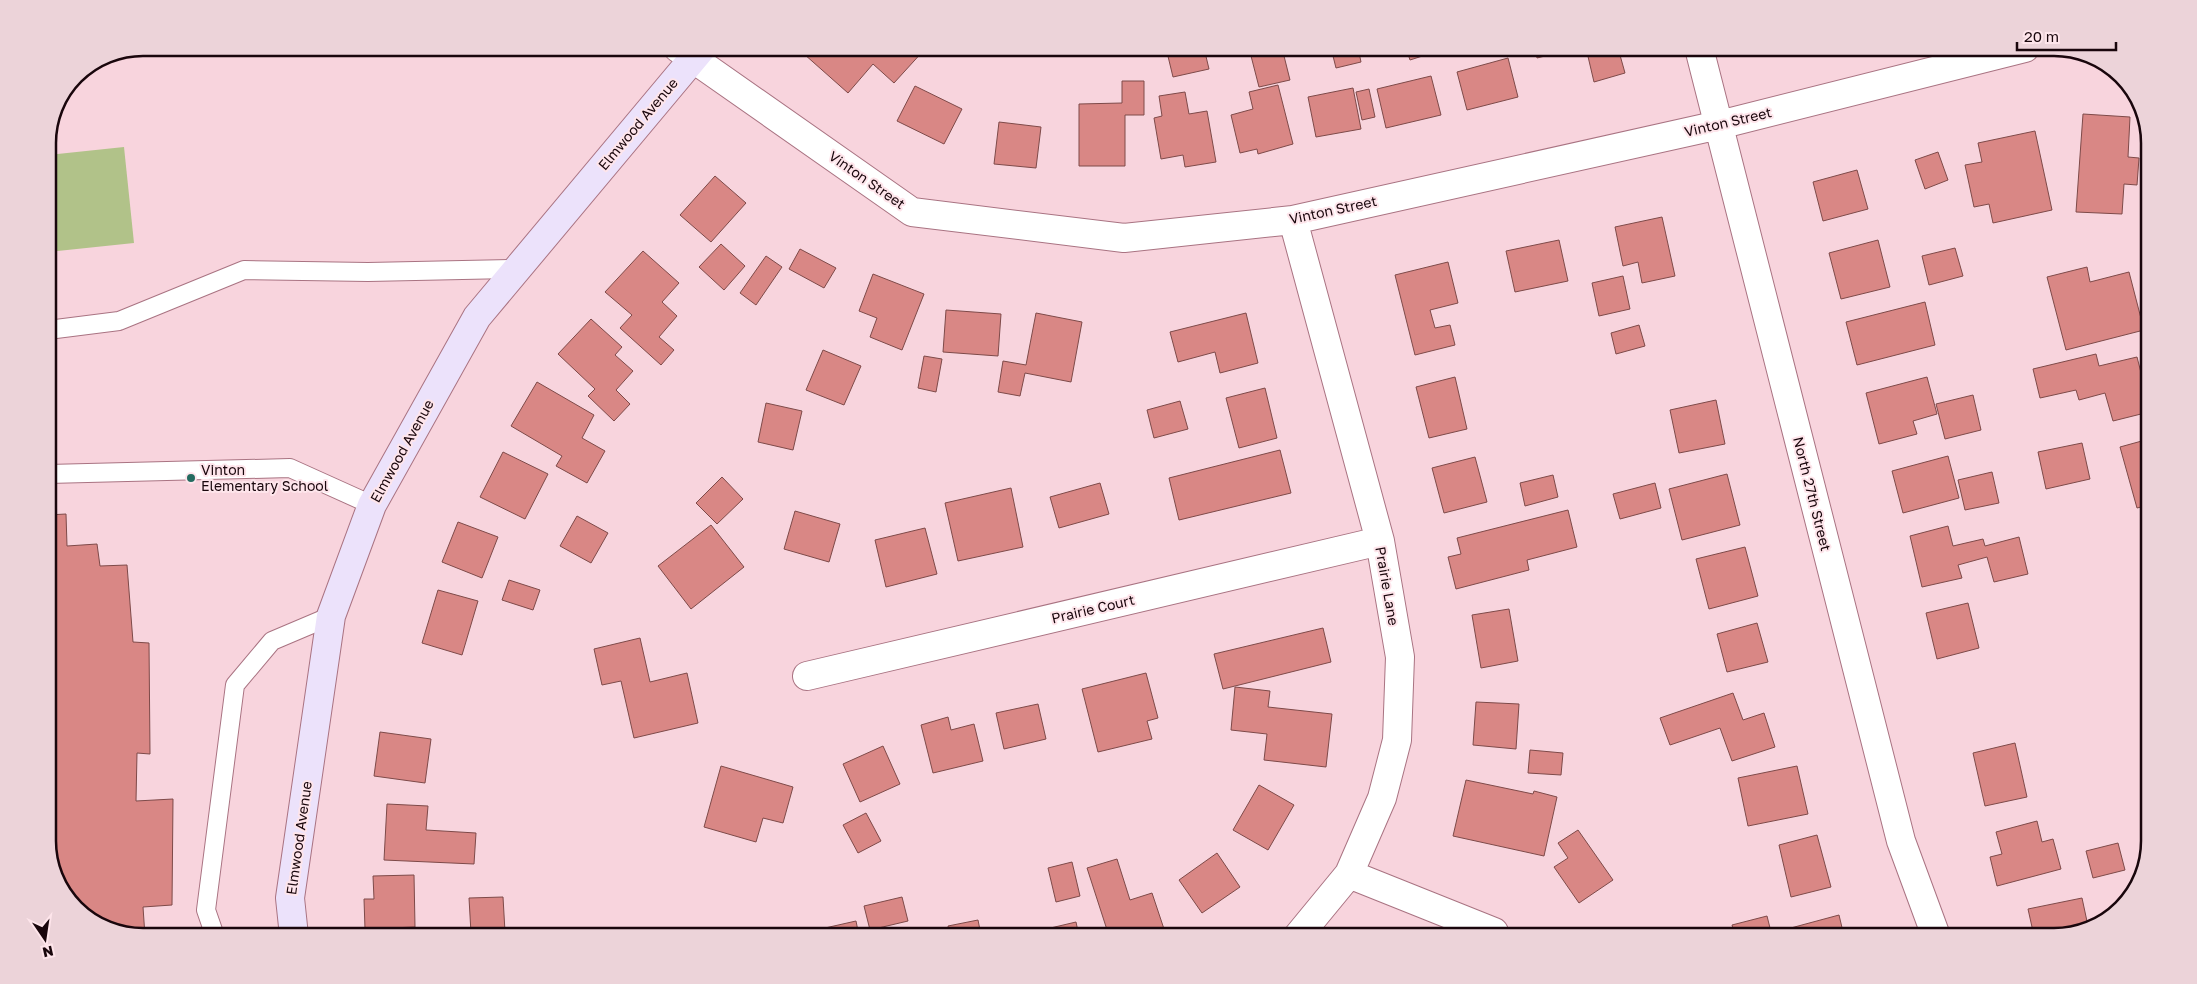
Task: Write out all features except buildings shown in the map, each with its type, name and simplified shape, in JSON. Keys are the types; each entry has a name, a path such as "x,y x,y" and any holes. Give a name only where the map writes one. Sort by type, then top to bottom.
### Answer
{"street":[{"name":"Elmwood Avenue","path":"293,928 290,898 331,616 372,505 477,317 687,56"},
{"name":"Vinton Street","path":"698,56 912,212 1124,238 1293,220 1718,125 1993,56"},
{"name":"North 27th Street","path":"1701,56 1901,841 1933,928"},
{"name":"Prairie Lane","path":"1293,220 1380,542 1400,656 1397,740 1382,798 1349,874 1305,928"},
{"name":"Prairie Court","path":"806,676 1380,542"},
{"path":"1349,874 1484,928"}],"lane":[{"path":"56,329 119,321 244,270 368,272 516,269"},
{"path":"56,474 290,468 372,505"},
{"path":"212,928 206,910 235,685 272,641 331,616"}],"green space":[{"path":"124,147 134,243 56,251 56,154"}],"place":[{"name":"Vinton Elementary School","path":"191,478"}]}
